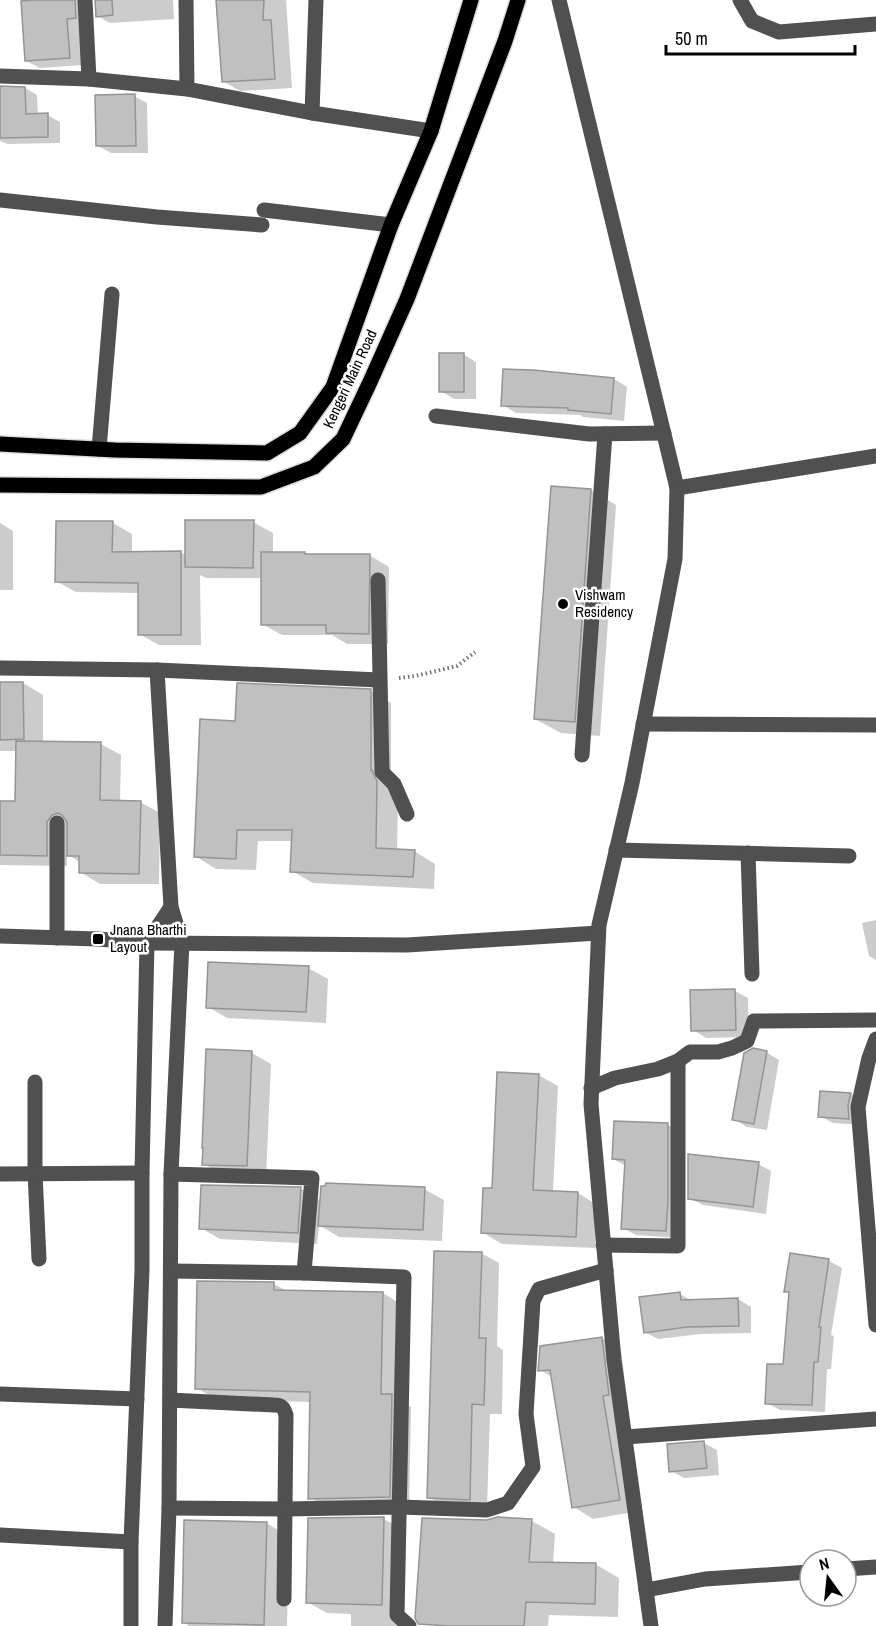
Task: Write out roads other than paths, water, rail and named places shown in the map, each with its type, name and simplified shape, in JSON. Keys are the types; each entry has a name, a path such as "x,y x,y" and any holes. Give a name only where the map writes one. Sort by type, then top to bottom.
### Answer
{"main road":[{"name":"Kengeri Main Road","path":"0,444 267,453 300,433 333,387 391,225 431,131 471,0"},
{"name":"Kengeri Main Road","path":"0,485 261,487 314,467 343,439 407,299 506,41 518,0"}],"street":[{"path":"85,0 89,79"},
{"path":"186,0 187,89"},
{"path":"312,113 316,0"},
{"path":"559,0 677,488 675,559 632,783 598,933 591,1088 614,1360 651,1626"},
{"path":"740,0 752,21 779,32 876,24"},
{"path":"0,76 89,79 187,89 312,113 431,131"},
{"path":"0,200 157,217 263,217 391,225"},
{"path":"99,449 112,294"},
{"path":"436,416 589,434 664,433"},
{"path":"0,433 0,444"},
{"path":"582,755 605,434"},
{"path":"677,488 876,456"},
{"path":"378,580 382,772 394,784 406,814"},
{"path":"0,668 157,670 379,680"},
{"path":"157,670 171,907 182,943 171,1174 169,1508 165,1626"},
{"path":"643,724 876,725"},
{"path":"57,823 57,938"},
{"path":"616,850 849,856"},
{"path":"748,853 752,974"},
{"path":"131,1626 131,1542 142,1270 147,943 171,907"},
{"path":"0,936 147,943 406,945 598,933"},
{"path":"591,1088 615,1078 658,1069 678,1061 690,1052 718,1052 732,1048 747,1041 754,1021 876,1020"},
{"path":"876,1039 869,1058 858,1107 876,1325"},
{"path":"603,1245 678,1246 678,1061"},
{"path":"35,1082 35,1173 39,1258"},
{"path":"0,1174 142,1173"},
{"path":"171,1174 312,1178 304,1273"},
{"path":"169,1508 400,1507 487,1510 508,1503 533,1467 526,1414 533,1300 539,1289 606,1270"},
{"path":"171,1271 404,1277 398,1615 410,1626"},
{"path":"0,1394 137,1399"},
{"path":"170,1401 282,1407 286,1415 284,1599"},
{"path":"625,1437 876,1419"},
{"path":"0,1535 131,1542"},
{"path":"858,1568 876,1567"},
{"path":"646,1590 705,1579 798,1573"}],"place":[{"name":"Vishwam Residency","path":"563,604"},
{"name":"Jnana Bharthi Layout","path":"98,939"}]}
